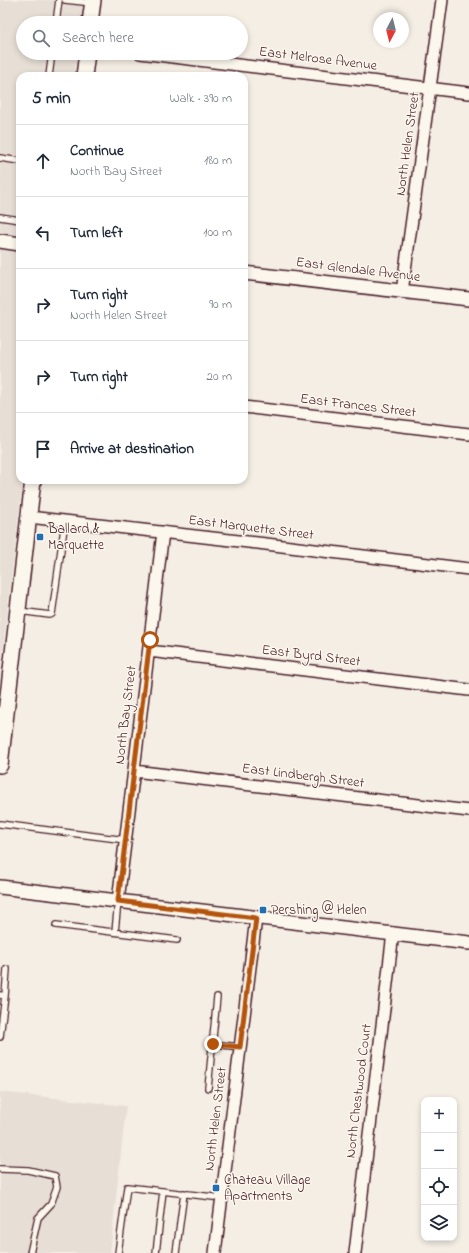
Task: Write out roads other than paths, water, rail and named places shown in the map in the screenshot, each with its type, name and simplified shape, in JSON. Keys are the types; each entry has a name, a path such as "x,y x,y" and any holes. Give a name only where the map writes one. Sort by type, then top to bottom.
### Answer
{"main road":[{"path":"91,16 93,2"},
{"path":"85,72 86,60"},
{"path":"0,765 33,484"}],"street":[{"name":"North Helen Street","path":"402,292 442,0"},
{"name":"East Melrose Avenue","path":"198,60 469,93"},
{"path":"0,241 16,243"},
{"name":"East Glendale Avenue","path":"248,273 469,299"},
{"name":"East Frances Street","path":"248,407 469,434"},
{"name":"East Marquette Street","path":"29,517 469,569"},
{"name":"North Bay Street","path":"118,901 163,532"},
{"name":"East Byrd Street","path":"149,651 469,690"},
{"name":"East Lindbergh Street","path":"134,771 469,811"},
{"path":"0,887 469,943"},
{"name":"North Helen Street","path":"215,1253 256,918"},
{"name":"North Chestwood Court","path":"355,1253 393,933"}],"lane":[{"path":"57,16 59,0"},
{"path":"65,0 93,2"},
{"path":"50,72 51,60"},
{"path":"0,158 16,160"},
{"path":"0,217 16,219"},
{"path":"18,611 52,614 65,521"},
{"path":"0,824 126,840"},
{"path":"115,932 118,901"},
{"path":"56,925 177,940"},
{"path":"0,1037 2,995 7,969"},
{"path":"208,1088 218,997"},
{"path":"213,1044 240,1047"},
{"path":"0,1169 28,1170 55,1176 57,1187 51,1204 38,1218 30,1253"},
{"path":"118,1253 127,1187 222,1198"},
{"path":"156,1253 163,1191"},
{"path":"176,1253 184,1193"}],"place":[{"name":"Ballard & Marquette","path":"40,537"},
{"name":"Pershing @ Helen","path":"263,910"},
{"name":"Chateau Village Apartments","path":"216,1188"}]}
